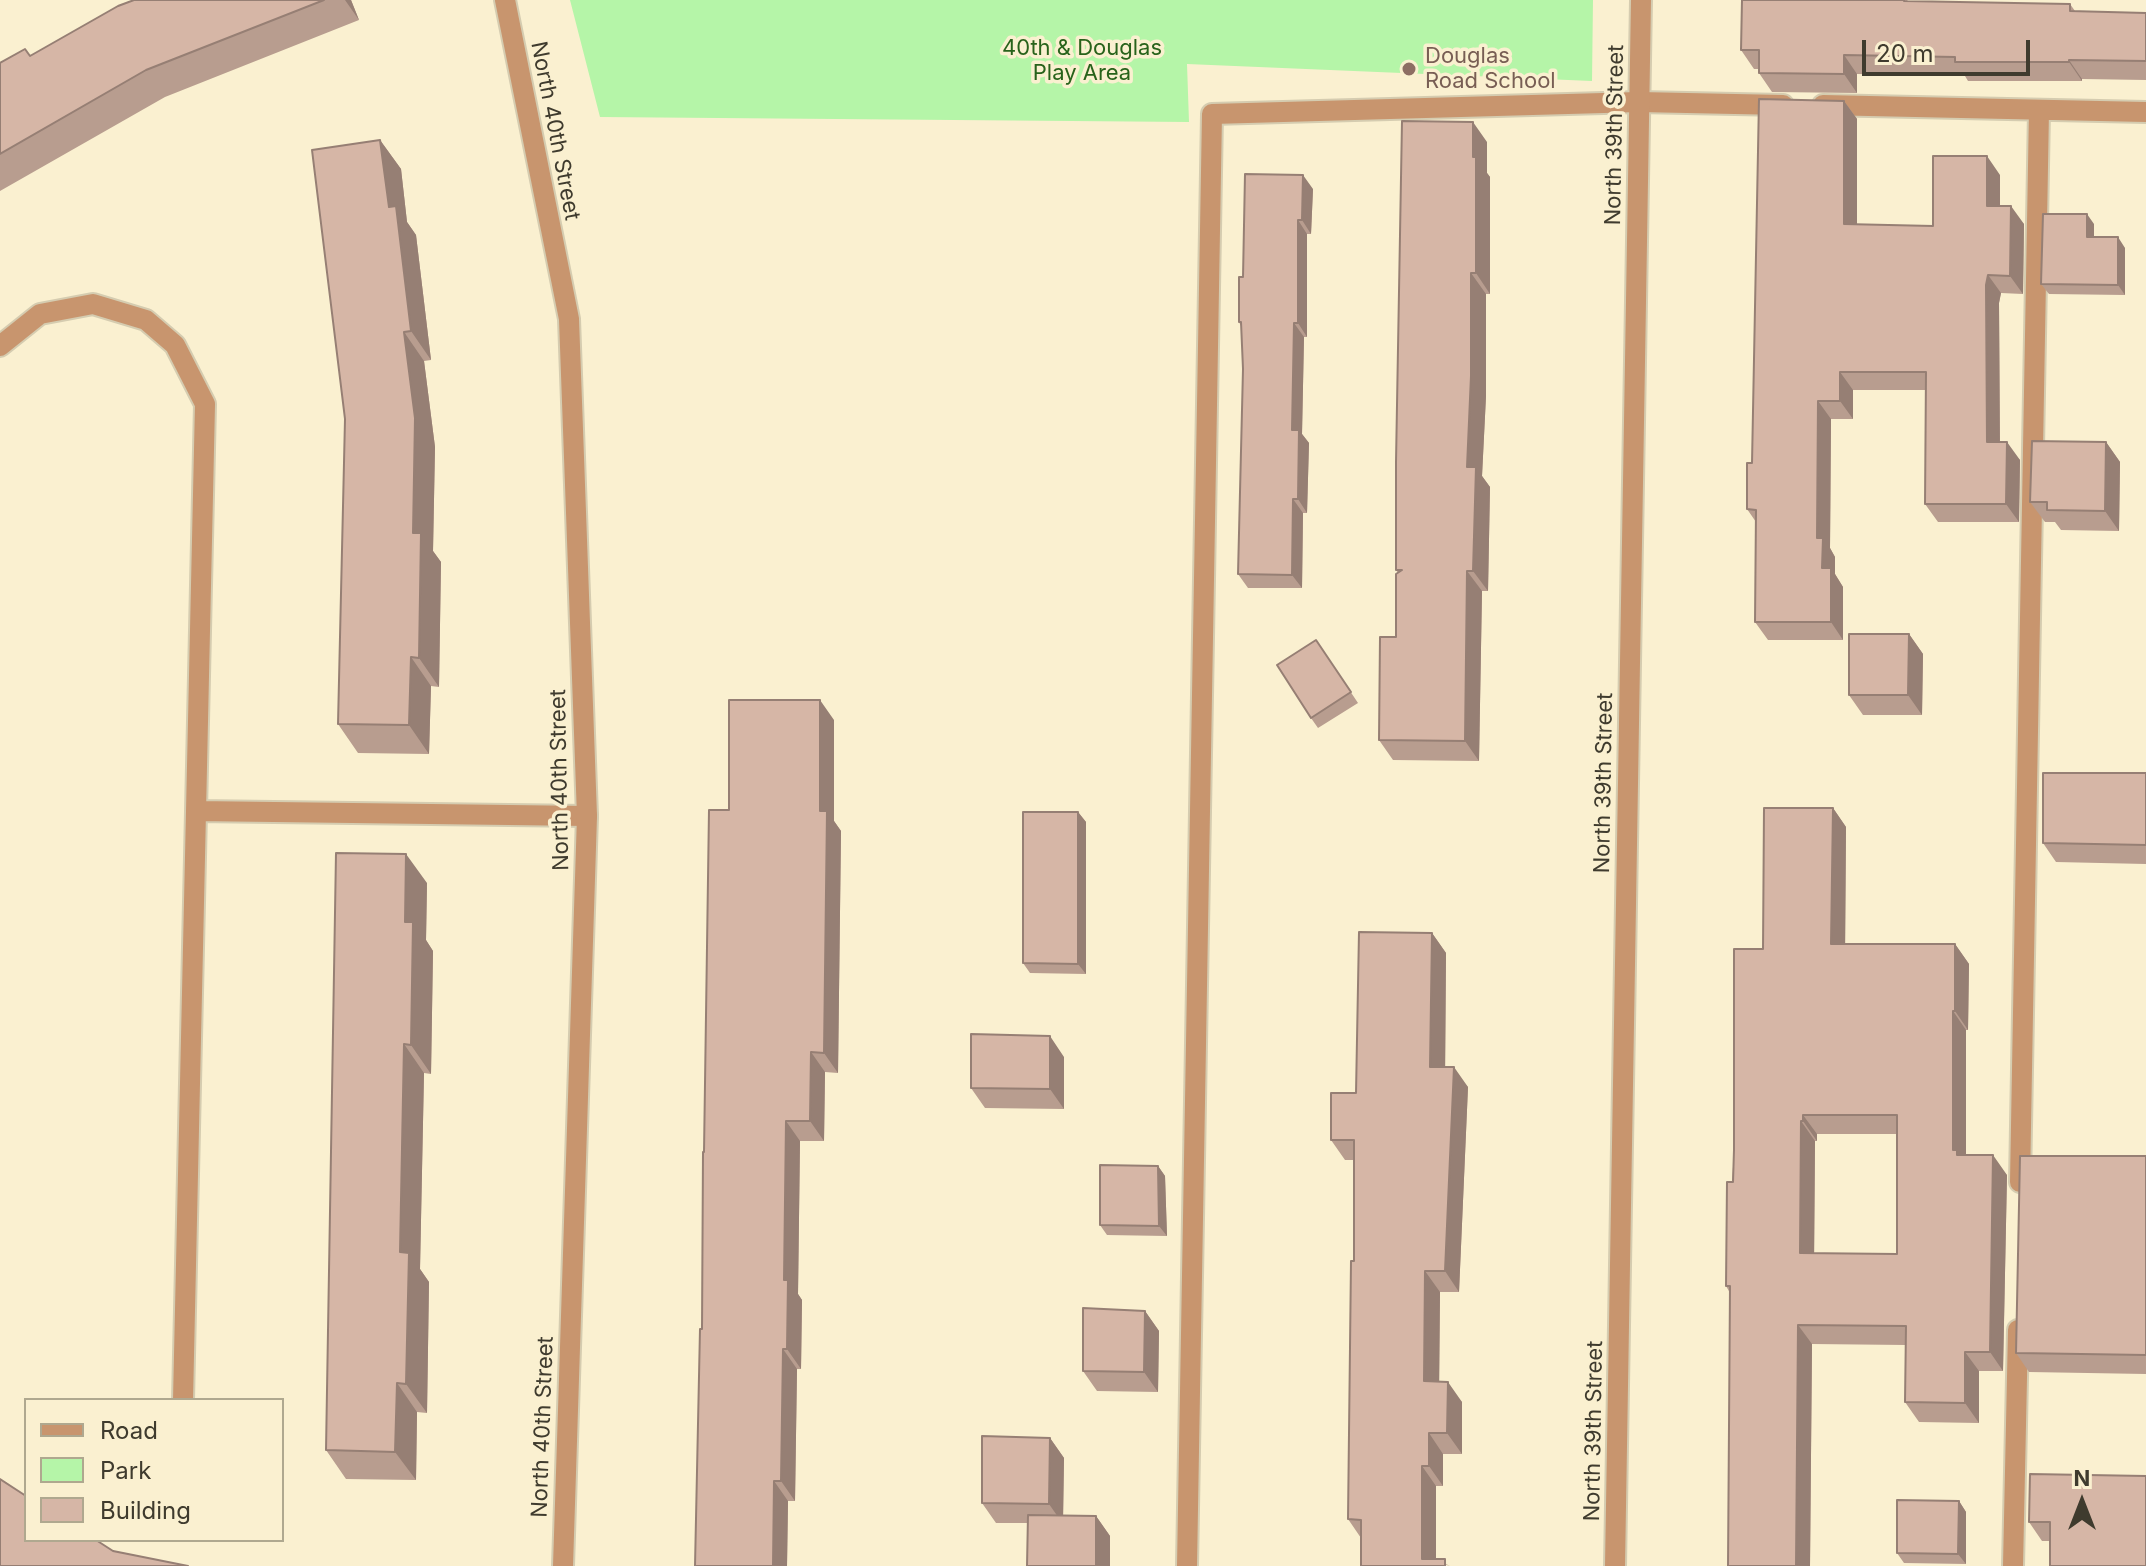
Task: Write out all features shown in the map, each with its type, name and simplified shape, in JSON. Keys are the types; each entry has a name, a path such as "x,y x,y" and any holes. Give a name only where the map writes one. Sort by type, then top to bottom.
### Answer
{"street":[{"name":"North 40th Street","path":"505,0 569,319 587,816 563,1566"},
{"name":"North 39th Street","path":"1615,1566 1641,0"},
{"path":"1187,1566 1212,114 1639,102 2146,112"},
{"path":"2020,1202 2039,110"},
{"path":"0,346 40,314 93,304 146,320 175,345 205,404 183,1398"},
{"path":"196,811 587,816"},
{"path":"2013,1566 2018,1313"}],"green space":[{"name":"40th & Douglas Play Area","path":"570,0 1593,0 1592,81 1187,64 1189,122 600,117"}],"building":[{"path":"134,0 324,0 146,70 0,154 0,63 25,49 30,56"},
{"path":"1742,0 2070,4 2070,11 2146,13 2146,61 1955,62 1955,57 1844,55 1844,74 1759,73 1759,50 1741,50"},
{"path":"1759,99 1844,101 1844,224 1933,226 1933,156 1987,156 1987,206 2011,206 2010,276 1988,275 1986,285 1987,442 2007,442 2006,504 1925,504 1926,372 1840,372 1840,401 1818,401 1817,538 1823,538 1822,568 1831,568 1831,622 1755,622 1756,510 1747,509 1747,463 1752,463"},
{"path":"1402,121 1473,122 1476,273 1471,273 1467,467 1476,467 1473,571 1467,571 1465,741 1379,740 1380,637 1396,637 1396,574 1402,570 1396,570 1396,462"},
{"path":"380,140 389,207 396,206 411,331 404,332 415,418 413,533 421,533 419,658 411,657 409,725 338,724 345,419 312,150"},
{"path":"1245,174 1303,175 1302,220 1298,220 1298,323 1294,323 1292,430 1299,430 1298,499 1293,499 1292,575 1238,574 1243,369 1239,277 1243,277"},
{"path":"2043,214 2087,214 2087,237 2118,237 2118,285 2041,284"},
{"path":"2032,441 2106,442 2105,511 2047,510 2047,502 2030,502"},
{"path":"1849,634 1909,634 1908,695 1849,695"},
{"path":"1316,640 1351,692 1311,718 1277,665"},
{"path":"729,700 820,700 820,811 827,811 824,1053 811,1052 810,1121 786,1121 784,1280 788,1280 787,1349 783,1349 781,1481 774,1481 773,1566 695,1566 702,1329 709,810 729,810"},
{"path":"2043,773 2146,773 2146,845 2043,843"},
{"path":"1764,808 1833,808 1831,944 1955,944 1953,1150 1957,1150 1957,1155 1993,1155 1990,1352 1965,1352 1965,1403 1905,1402 1906,1326 1798,1325 1796,1566 1728,1566 1730,1286 1726,1286 1727,1182 1733,1182 1734,1150 1734,949 1763,949","holes":["1803,1115 1897,1115 1897,1254 1800,1253"]},
{"path":"1023,812 1078,812 1078,964 1023,963"},
{"path":"336,853 406,854 405,922 413,922 411,1045 404,1044 400,1252 409,1253 406,1384 397,1383 395,1452 326,1450"},
{"path":"1359,932 1432,933 1430,1067 1454,1067 1445,1271 1425,1271 1424,1381 1448,1382 1447,1433 1429,1433 1429,1466 1422,1466 1422,1559 1445,1559 1445,1566 1361,1566 1361,1520 1348,1519 1354,1140 1331,1140 1331,1093 1356,1093"},
{"path":"971,1034 1050,1036 1050,1089 971,1088"},
{"path":"2020,1156 2146,1156 2146,1355 2016,1353"},
{"path":"1100,1165 1158,1166 1159,1226 1100,1225"},
{"path":"1083,1308 1145,1311 1144,1372 1083,1371"},
{"path":"982,1436 1050,1438 1049,1504 982,1503"},
{"path":"2030,1474 2146,1476 2146,1566 2050,1566 2050,1522 2029,1522"},
{"path":"0,1479 24,1495 24,1542 99,1542 113,1551 188,1566 0,1566"},
{"path":"1897,1500 1959,1501 1958,1554 1897,1553"},
{"path":"1028,1515 1096,1516 1096,1566 1027,1566"}],"place":[{"name":"Douglas Road School","path":"1409,69"}]}
